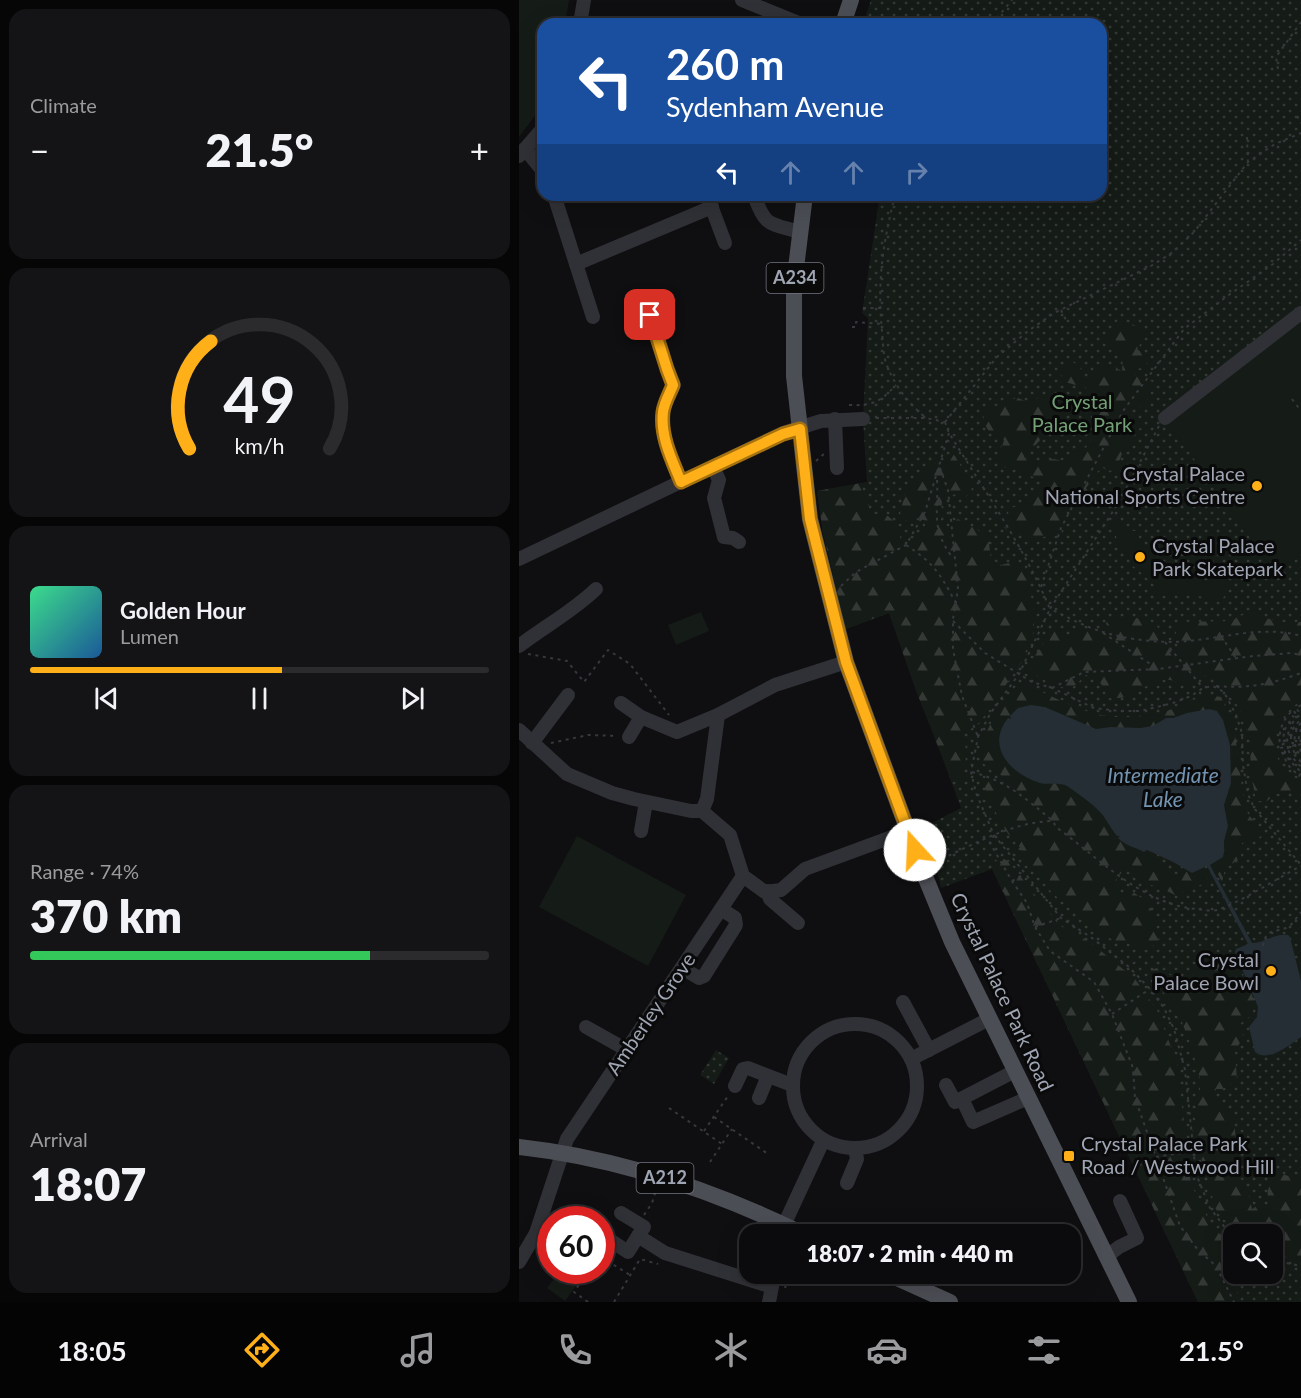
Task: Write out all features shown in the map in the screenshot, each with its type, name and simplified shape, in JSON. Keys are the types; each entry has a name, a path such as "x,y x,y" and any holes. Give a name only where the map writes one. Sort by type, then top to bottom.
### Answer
{"main road":[{"path":"845,18 851,0"},
{"name":"Crystal Palace Park Road","path":"804,201 794,284 794,376 810,519 846,662 922,869 952,942 1129,1302"},
{"name":"A212","path":"519,1146 593,1159 686,1184 782,1224"},
{"path":"910,1284 950,1302"}],"street":[{"path":"581,18 584,0"},
{"path":"742,0 786,18"},
{"path":"537,135 522,153 537,166"},
{"path":"556,201 593,317"},
{"path":"576,264 709,201 725,243"},
{"path":"756,201 761,216 766,221 800,232"},
{"path":"1164,418 1301,313"},
{"path":"650,315 673,385 663,411 670,455 681,482"},
{"path":"519,559 783,434 821,421 869,418"},
{"path":"835,419 837,468"},
{"path":"713,467 719,480 714,498 724,537 733,538 739,542"},
{"path":"519,646 538,631 578,607 596,589"},
{"path":"621,703 641,717 677,732 718,715 775,685 846,662"},
{"path":"534,745 568,695"},
{"path":"702,811 707,799 718,715"},
{"path":"629,737 641,717"},
{"path":"519,730 567,774 612,793 691,811 702,811 731,835 743,876 765,892 781,890 805,869 908,831"},
{"path":"641,831 646,802"},
{"name":"Amberley Grove","path":"519,1262 536,1233 567,1139 743,876"},
{"path":"768,891 770,899 798,923"},
{"path":"682,968 699,978 704,976 737,925 735,918 721,909"},
{"path":"903,1002 929,1050"},
{"path":"911,1059 989,1019"},
{"path":"853,1023 876,1028 892,1036 903,1046 911,1059 917,1080 917,1093 911,1114 902,1128 876,1145 855,1148 837,1146 823,1141 808,1128 797,1110 792,1085 796,1063 802,1051 815,1038 838,1026 853,1023"},
{"path":"586,1027 627,1050"},
{"path":"735,1086 743,1069 748,1068 792,1085"},
{"path":"946,1085 955,1102 1015,1071"},
{"path":"759,1098 768,1076"},
{"path":"965,1106 973,1122 1028,1098"},
{"path":"784,1224 823,1141"},
{"path":"847,1183 857,1159 855,1148"},
{"path":"1106,1257 1137,1238 1120,1201"},
{"path":"615,1244 633,1256 638,1236 644,1227 621,1213"},
{"path":"638,1236 665,1253 772,1287 769,1302"}],"path":[{"path":"996,18 1012,0"},
{"path":"1278,69 1276,57 1301,22"},
{"path":"1297,116 1301,123"},
{"path":"945,422 997,357 1028,331 1061,310 1151,266 1173,252 1184,244 1248,162 1275,144 1301,133"},
{"path":"1247,137 1248,162"},
{"path":"893,201 884,238 879,287 886,361 896,385 913,407 926,418"},
{"path":"1041,587 1062,528 1123,411 1184,329 1273,264 1301,240"},
{"path":"863,308 880,308"},
{"path":"1061,310 1066,320"},
{"path":"852,327 856,327 856,322 882,324"},
{"path":"849,405 864,406 874,403 883,399 896,385"},
{"path":"1292,399 1301,411"},
{"path":"869,418 926,418 945,422"},
{"path":"1164,418 1119,502 1050,609 1019,674 990,714 978,737 971,772 976,793 994,835 1025,874 1061,918 1113,954 1150,989 1164,1008 1175,1029 1185,1070 1196,1174 1210,1208 1223,1225"},
{"path":"945,422 949,433 1041,587 1050,609 1101,631 1158,669"},
{"path":"829,596 856,572 906,545 925,512 949,433"},
{"path":"940,468 948,490 958,589 953,621 953,650 962,696 978,737"},
{"path":"936,477 936,518 941,542 954,559"},
{"path":"906,545 939,571 956,603"},
{"path":"953,621 985,653 1019,674 1032,682 1052,688 1094,708 1140,711 1191,696 1203,688 1260,686 1301,673"},
{"path":"1101,631 1140,639 1185,642 1244,632 1301,636"},
{"path":"1221,636 1236,658"},
{"path":"1164,640 1203,688"},
{"path":"519,653 567,661 583,682 608,650 630,664 680,730"},
{"path":"1052,688 1084,672 1158,669 1236,658 1291,653 1301,655"},
{"path":"971,772 985,775 1010,786 1053,821 1056,827 1130,883 1158,899 1190,909 1217,910 1301,865 1254,808 1248,794 1243,765 1242,733 1236,715 1224,692 1213,686"},
{"path":"1301,705 1296,708 1299,712 1296,714 1293,710 1286,717 1279,738 1280,745 1284,744 1285,747 1280,748 1285,761 1299,776 1301,773"},
{"path":"1293,729 1290,727 1301,714"},
{"path":"1287,741 1283,740 1284,732 1288,734 1289,730 1285,729 1293,716 1295,719"},
{"path":"1295,744 1291,743 1291,737 1293,729 1301,719"},
{"path":"1301,723 1295,732 1295,744 1301,757"},
{"path":"1301,729 1298,742 1301,739"},
{"path":"534,745 588,735 629,737"},
{"path":"1291,737 1287,737 1290,754 1294,752 1291,746 1295,744"},
{"path":"1301,744 1298,745 1301,752"},
{"path":"1288,749 1285,751 1289,760 1299,770 1301,767 1292,757 1295,755 1301,762"},
{"path":"922,869 994,835 1032,822 1053,821"},
{"path":"994,835 990,843 1027,903 1035,927 1050,951 1094,982 1112,1014 1133,1068 1135,1098 1180,1226 1197,1250 1216,1266 1234,1302"},
{"path":"1012,881 1025,874"},
{"path":"1263,946 1268,933 1289,926 1301,912"},
{"path":"1035,927 1061,918"},
{"path":"1112,1014 1150,989"},
{"path":"704,1132 735,1086"},
{"path":"669,1108 722,1144"},
{"path":"714,1117 768,1154"},
{"path":"710,1162 732,1129"},
{"path":"1156,1157 1193,1151"},
{"path":"649,1207 652,1203"},
{"path":"614,1302 630,1275 633,1256 661,1266"},
{"path":"1283,1262 1301,1266"},
{"path":"615,1266 630,1275"},
{"path":"579,1284 574,1292 588,1302"}],"green space":[{"path":"519,0 569,0 566,18 537,18 537,113 519,137"},
{"name":"Crystal Palace Park","path":"871,0 1301,0 1301,1302 1198,1302 992,869 941,888 934,859 918,830 961,808 889,613 846,629 823,533 817,491 867,482 863,419 868,318 862,313 879,201 1107,201 1107,18 865,18"},
{"name":"Crystal Palace National Sports Centre","path":"1301,311 1301,554 1275,573 1165,418"},
{"path":"1119,319 1139,327 1146,336 1137,349 1147,356 1148,361 1144,369 1132,367 1136,376 1153,382 1152,390 1144,406 1133,406 1131,412 1134,419 1141,424 1140,428 1123,451 1116,470 1107,471 1104,468 1098,471 1086,488 1094,502 1089,509 1066,511 1067,520 1061,533 1031,540 1009,531 1000,520 1002,515 1008,514 1009,508 1029,505 1031,499 1041,490 1042,479 1026,475 1020,469 1001,465 998,454 1004,440 989,431 983,413 994,406 1004,405 1010,399 1018,398 1030,403 1041,396 1054,394 1062,403 1065,414 1024,457 1042,465 1046,460 1067,459 1074,452 1086,448 1094,432 1091,407 1095,402 1087,388 1065,382 1060,373 1063,365 1072,362 1079,365 1084,377 1091,377 1094,373 1093,365 1104,363 1122,371 1123,355 1111,348 1106,334"},
{"path":"950,453 955,456 972,486 971,492 965,497 956,494 942,498 941,522 946,529 958,519 988,536 991,559 1001,565 1013,562 1025,567 1035,615 1033,633 1021,663 980,722 963,735 966,751 962,778 952,782 915,688 889,613 846,629 823,533 817,491 862,483 862,492 868,497 869,509 874,514 888,516 901,528 900,540 909,550 927,521 913,517 910,520 902,520 900,512 907,488 916,482 926,466 947,461"},
{"name":"Crystal Palace Park Skatepark","path":"1121,511 1119,519 1122,526 1127,530 1136,531 1145,550 1162,565 1176,574 1196,576 1204,582 1220,577 1226,579 1229,588 1222,600 1217,602 1184,594 1166,596 1157,594 1153,583 1133,566 1131,559 1119,544 1113,524"},
{"path":"701,612 709,631 676,645 668,625"},
{"path":"1252,613 1278,622 1301,622 1301,701 1282,719 1275,742 1276,753 1281,764 1301,781 1301,790 1276,794 1267,801 1256,801 1251,773 1250,740 1243,715 1224,683 1203,675 1184,685 1167,679 1153,683 1125,697 1109,698 1101,683 1091,676 1086,675 1071,689 1067,689 1046,681 1030,671 1036,654 1052,633 1053,627 1066,636 1071,636 1080,629 1108,629 1106,623 1111,618 1140,618 1153,622 1161,633 1168,636 1170,653 1173,658 1179,650 1175,635 1181,622 1232,621 1239,616"},
{"path":"1023,684 1086,711 1113,717 1151,715 1206,696 1221,697 1234,726 1243,795 1248,814 1263,832 1260,837 1242,843 1241,857 1225,869 1222,882 1211,860 1052,774 1152,847 1163,867 1171,873 1180,875 1191,864 1200,864 1207,873 1208,882 1175,895 1142,882 1126,870 1116,877 1119,893 1125,894 1130,890 1149,903 1156,919 1154,928 1161,936 1150,949 1142,950 1129,942 1124,946 1086,925 1085,920 1052,893 1023,855 993,807 981,777 998,786 1004,785 1005,778 981,761 982,741 996,713 1014,688"},
{"path":"577,836 686,895 648,966 539,907"},
{"path":"1002,858 1008,861 1059,925 1090,942 1135,979 1157,1010 1177,1063 1191,1184 1212,1227 1223,1236 1223,1284 1243,1284 1236,1290 1240,1301 1246,1302 1198,1302 992,868 994,862"},
{"path":"1219,952 1230,959 1241,972 1254,1003 1252,1015 1241,1023 1243,1036 1235,1053 1237,1080 1223,1089 1216,1089 1214,1096 1217,1103 1226,1108 1234,1119 1236,1142 1231,1170 1242,1180 1247,1189 1252,1209 1259,1205 1271,1207 1268,1192 1277,1177 1282,1174 1295,1178 1301,1173 1301,1262 1283,1249 1283,1224 1231,1224 1222,1218 1213,1205 1212,1192 1193,1132 1201,1083 1192,1048 1178,1012 1149,973 1157,968 1174,977 1174,992 1182,994 1189,989 1201,956"},
{"path":"716,1050 729,1058 714,1084 700,1075"},
{"path":"550,1284 577,1284 565,1301 547,1288"}],"water":[{"name":"Intermediate Lake","path":"1031,705 1045,707 1096,729 1140,728 1153,726 1166,718 1187,713 1209,709 1217,711 1223,720 1230,745 1231,783 1224,805 1228,826 1223,857 1210,865 1252,943 1278,935 1290,937 1301,981 1301,1037 1273,1054 1261,1055 1255,1052 1249,1027 1257,1017 1258,1007 1235,952 1236,949 1248,944 1207,866 1192,873 1147,850 1144,852 1127,845 1118,838 1120,836 1117,836 1096,808 1084,798 1067,786 1040,783 1029,779 1004,758 999,739 1002,729 1008,718 1011,719 1010,716 1018,708"}],"place":[{"name":"Crystal Palace National Sports Centre","path":"1257,486"},
{"name":"Crystal Palace Park Skatepark","path":"1140,557"},
{"name":"Crystal Palace Bowl","path":"1271,971"},
{"name":"Crystal Palace Park Road / Westwood Hill","path":"1069,1156"}],"route":[{"path":"650,315 673,385 663,411 670,455 681,482 783,434 800,429 810,519 846,662 915,850"}]}
